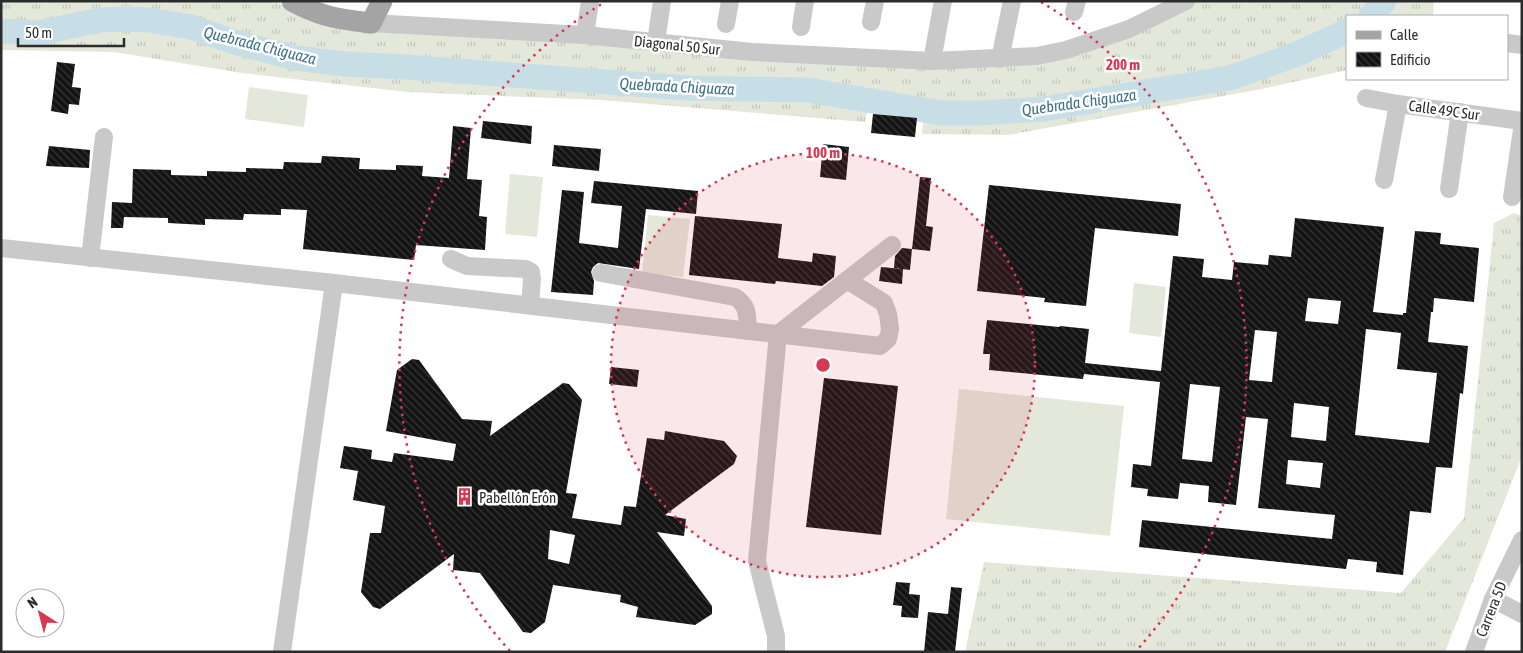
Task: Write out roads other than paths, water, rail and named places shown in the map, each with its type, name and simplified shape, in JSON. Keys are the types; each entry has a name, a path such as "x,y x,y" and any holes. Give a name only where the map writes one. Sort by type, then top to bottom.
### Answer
{"main road":[{"name":"Diagonal 50 Sur","path":"292,1 326,17 371,23"},
{"path":"371,23 382,1"}],"street":[{"path":"584,35 590,1"},
{"path":"656,42 662,1"},
{"path":"726,24 730,1"},
{"path":"801,27 806,1"},
{"path":"871,22 875,1"},
{"path":"932,61 943,1"},
{"path":"1000,58 1012,1"},
{"name":"Diagonal 50 Sur","path":"371,23 584,35 752,52 932,61 1037,56 1066,50 1129,29 1186,1"},
{"path":"1508,43 1522,45"},
{"name":"Calle 49C Sur","path":"1366,98 1522,121"},
{"path":"1384,180 1398,104"},
{"path":"1449,189 1460,112"},
{"path":"1512,197 1522,130"},
{"path":"90,258 104,137"},
{"path":"776,652 776,636 757,561 778,334 892,245"},
{"path":"1,248 334,283 880,346 888,339 890,329 884,303 847,280"},
{"path":"451,259 467,266 526,269 531,272 532,279 530,305"},
{"path":"601,273 735,297 742,302 746,309 748,331"},
{"path":"282,652 334,283"},
{"name":"Carrera 5D","path":"1474,652 1493,599 1522,540"},
{"path":"1493,599 1522,614"}],"waterway":[{"name":"Quebrada Chiguaza","path":"1372,15 1384,1"},
{"name":"Quebrada Chiguaza","path":"1,31 38,33 100,20 148,20 191,27 234,42 296,58 344,64 688,88 808,90 941,113 1043,109 1230,78 1297,54 1346,31"}],"place":[{"name":"Pabellón Erón","path":"465,497"}]}
